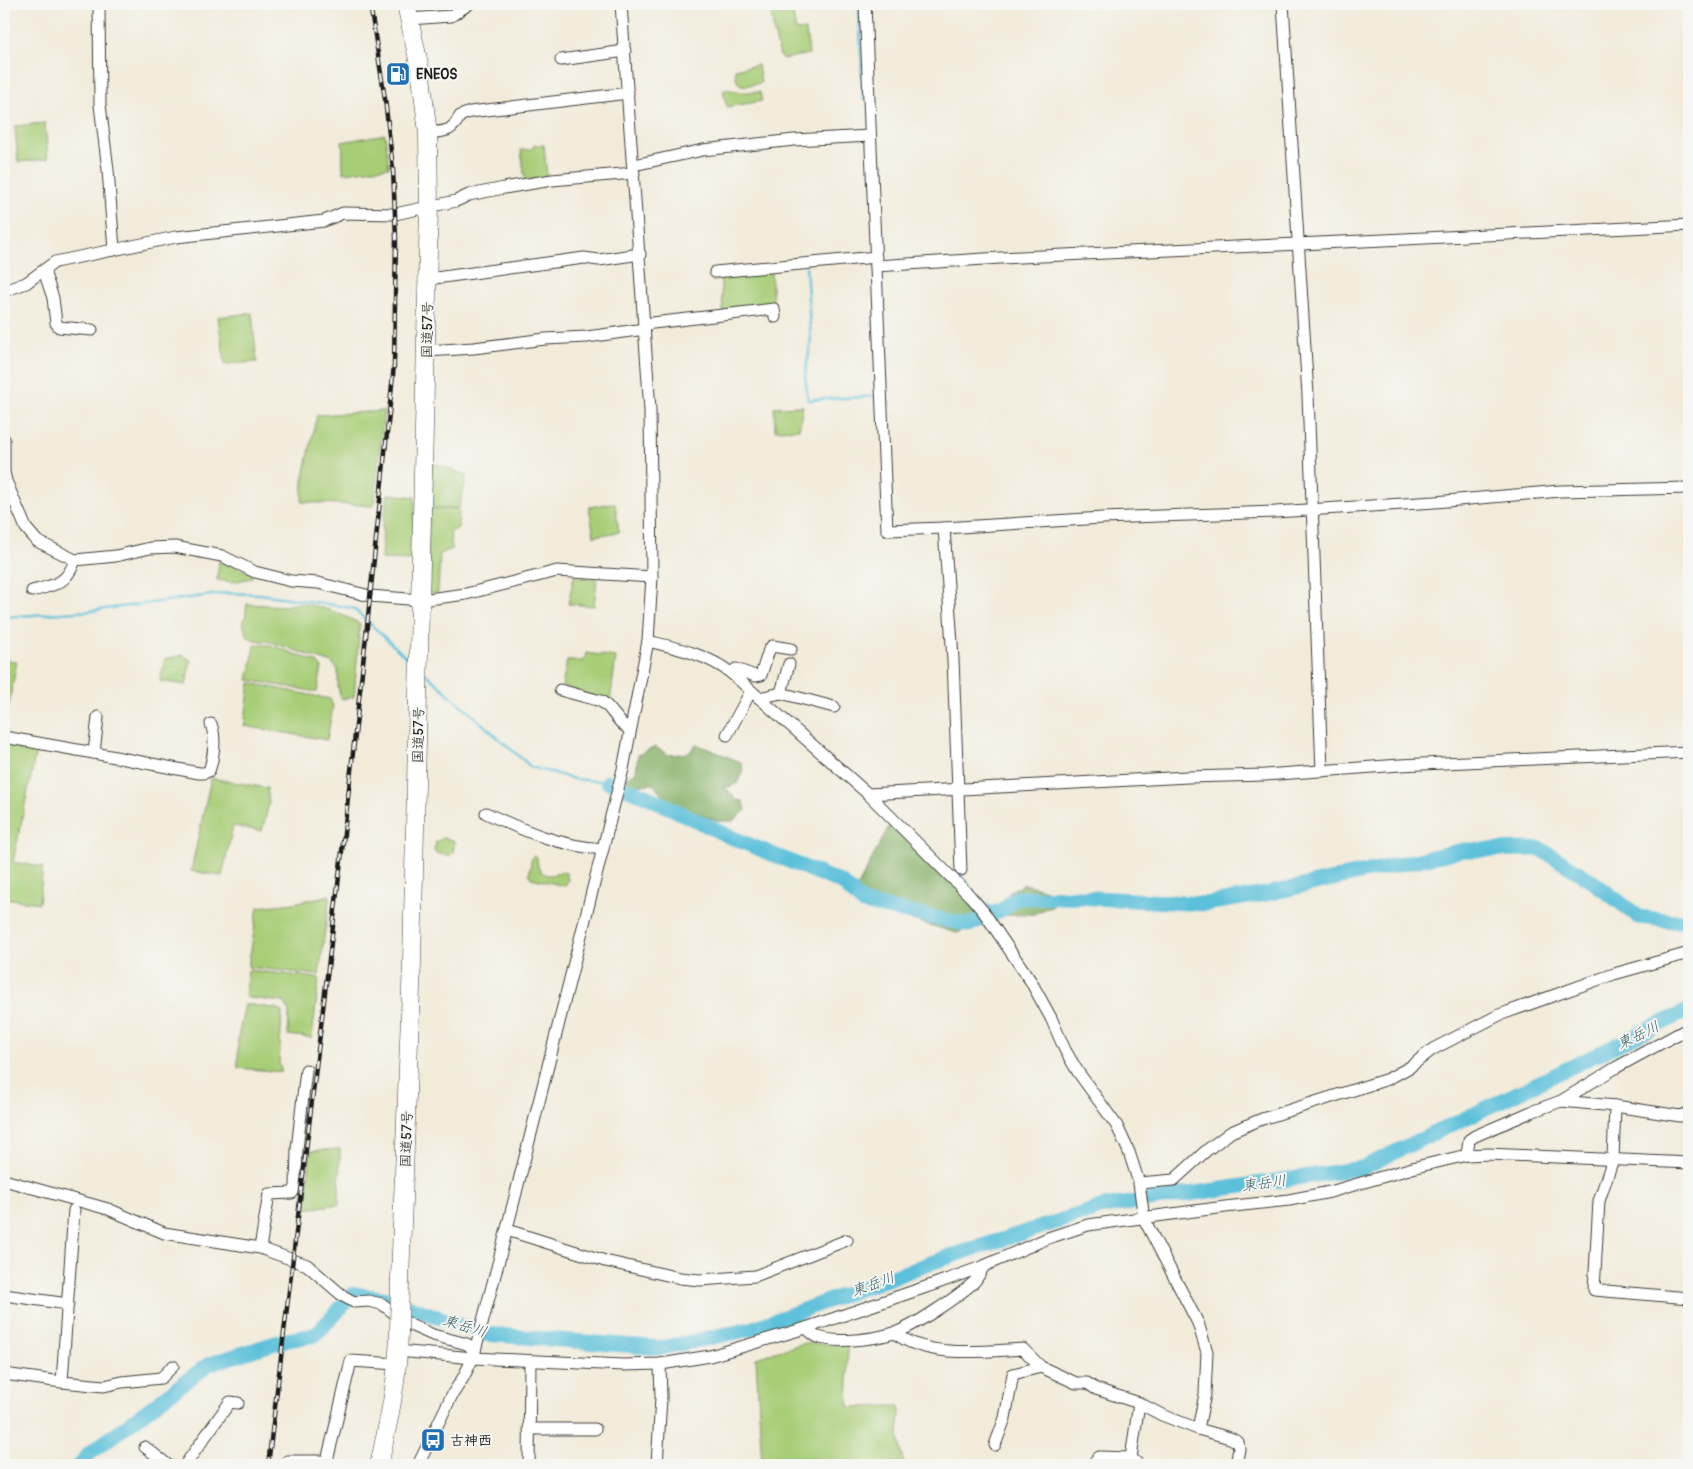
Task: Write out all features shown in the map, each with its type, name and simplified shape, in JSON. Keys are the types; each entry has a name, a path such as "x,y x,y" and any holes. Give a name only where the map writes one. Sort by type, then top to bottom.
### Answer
{"highway":[{"name":"国道57号","path":"379,1465 390,1414 398,1358 412,962 427,351 428,133 420,69 407,11"}],"street":[{"path":"99,4 100,105 108,170 114,250"},
{"path":"407,11 451,16 469,4"},
{"path":"418,1465 452,1394 463,1378 474,1351 486,1310 623,769 648,641 652,577 650,410 621,4"},
{"path":"864,4 887,530 1435,502 1560,491 1689,488"},
{"path":"1283,4 1308,394 1322,771"},
{"path":"562,60 625,51"},
{"path":"428,133 448,130 454,127 460,116 470,112 628,93"},
{"path":"4,291 26,283 55,262 176,237 324,221 343,213 395,214 456,201 469,195 504,188 634,169 703,150 794,140 870,136"},
{"path":"715,272 876,262 1298,245 1363,240 1689,225"},
{"path":"428,279 566,260 584,258 599,260 640,254"},
{"path":"44,271 53,298 56,322 59,327 92,330"},
{"path":"427,351 474,348 546,339 587,337 645,326 774,308 776,317"},
{"path":"4,439 4,472 6,482 26,528 36,541 75,560 116,556 150,548 175,547 222,556 255,572 291,581 318,583 370,596 421,600 466,594 557,571 652,577"},
{"path":"944,528 953,659 961,870"},
{"path":"32,591 54,586 66,579 72,571 75,560"},
{"path":"648,641 718,663 731,673 868,794 970,896 988,918 1038,994 1065,1050 1078,1072 1117,1126 1129,1152 1139,1184 1144,1219 1198,1323 1207,1352 1204,1394 1198,1429"},
{"path":"731,673 736,669 755,676 761,674 772,646 791,649"},
{"path":"781,693 790,664"},
{"path":"560,690 601,701 630,730"},
{"path":"755,694 781,693 834,707"},
{"path":"727,735 755,694"},
{"path":"94,753 98,717"},
{"path":"4,738 204,774 209,771 211,766 215,733 212,724"},
{"path":"868,794 1322,771 1400,765 1689,752"},
{"path":"486,813 515,827 548,839 582,847 603,849"},
{"path":"1139,1184 1174,1180 1207,1150 1231,1132 1262,1119 1388,1079 1410,1067 1433,1049 1499,1015 1614,974 1689,953"},
{"path":"1468,1155 1468,1140 1474,1136 1561,1101 1617,1067 1689,1028"},
{"path":"260,1248 269,1194 288,1195 296,1188 296,1149 306,1070"},
{"path":"1561,1101 1616,1106 1680,1116 1689,1113"},
{"path":"1616,1106 1613,1159 1599,1201 1594,1290 1689,1298"},
{"path":"287,1461 327,1461 351,1361 474,1351 530,1361 623,1365 660,1364 710,1356 806,1328 984,1266 1048,1238 1088,1226 1289,1200 1330,1192 1416,1167 1468,1155 1488,1154 1689,1163"},
{"path":"4,1180 108,1209 164,1233 260,1248 307,1266 343,1296 354,1302 368,1301 382,1304 410,1325 433,1335 467,1344 474,1351"},
{"path":"62,1382 74,1210"},
{"path":"507,1230 605,1261 680,1278 700,1280 755,1276 847,1240"},
{"path":"806,1328 817,1337 828,1339 850,1340 895,1333 955,1297 976,1281 984,1266"},
{"path":"4,1295 68,1304"},
{"path":"895,1333 916,1346 968,1353 1024,1349 1042,1367 1076,1383 1087,1383 1096,1389 1139,1403 1162,1415 1238,1442 1239,1449 1236,1465"},
{"path":"529,1465 530,1361"},
{"path":"657,1465 661,1397 660,1364"},
{"path":"4,1374 104,1386 161,1378 173,1366"},
{"path":"995,1444 1005,1418 1013,1374 1042,1367"},
{"path":"185,1465 230,1402 238,1403"},
{"path":"1095,1461 1099,1457 1134,1462 1139,1403"},
{"path":"529,1429 595,1429"},
{"path":"145,1447 168,1465"}],"green space":[{"path":"770,4 791,4 796,31 806,30 809,54 783,59 780,57"},
{"path":"758,65 761,83 742,85 739,83 735,69"},
{"path":"726,89 740,92 760,92 762,101 727,107 723,91"},
{"path":"45,123 48,159 18,162 15,126"},
{"path":"385,134 389,167 344,173 342,142"},
{"path":"534,145 544,145 547,177 525,181 521,150 532,149"},
{"path":"771,271 773,305 723,311 720,275"},
{"path":"252,313 257,362 225,364 218,317"},
{"path":"803,406 799,429 775,430 774,407"},
{"path":"384,411 374,506 302,502 303,481 317,415"},
{"path":"432,463 467,475 459,508 430,508"},
{"path":"388,494 415,497 413,560 381,559 383,525"},
{"path":"615,503 619,532 594,536 589,507"},
{"path":"429,509 459,509 458,528 450,532 452,549 440,554 438,593 427,593"},
{"path":"219,561 253,574 251,578 233,582 217,580"},
{"path":"574,576 597,579 594,606 568,604"},
{"path":"299,603 331,610 360,624 354,697 341,699 338,687 338,670 332,663 271,642 254,640 248,637 242,621 245,619 247,604 284,606"},
{"path":"255,645 270,645 317,662 322,668 317,692 248,680"},
{"path":"586,653 616,657 610,702 562,686 567,661 584,661"},
{"path":"183,655 191,660 186,685 160,681 165,659"},
{"path":"4,659 17,662 4,731"},
{"path":"250,683 330,699 333,706 327,740 244,726"},
{"path":"4,741 37,747 13,862 43,867 39,903 4,898"},
{"path":"696,744 741,762 743,769 738,783 729,787 723,787 736,800 743,801 746,810 733,821 717,821 670,803 653,784 637,785 624,782 625,778 636,772 638,755 655,747 669,755 689,753"},
{"path":"211,778 267,788 269,803 262,831 233,826 222,876 191,871"},
{"path":"889,826 970,894 977,920 995,910 1012,890 1025,884 1070,897 1034,914 997,916 957,933 873,909 857,888"},
{"path":"443,838 455,842 453,853 449,856 434,851 436,842"},
{"path":"535,855 538,867 545,874 566,873 568,880 565,886 531,878 529,874 532,857"},
{"path":"330,895 319,975 248,967 258,907 294,903"},
{"path":"248,970 319,978 312,1038 288,1035 289,1012 284,1002 248,998 245,996"},
{"path":"245,1004 279,1009 282,1013 279,1064 282,1072 238,1068 238,1038"},
{"path":"340,1149 339,1204 306,1209 310,1151"},
{"path":"804,1343 847,1345 849,1407 900,1406 899,1439 904,1465 762,1465 756,1358"}],"waterway":[{"path":"859,4 863,100"},
{"path":"806,267 811,341 805,375 808,400 877,397"},
{"path":"4,617 90,611 227,593 260,594 353,608 411,662"},
{"path":"425,673 531,767 574,779 608,782"},
{"path":"608,782 644,795 726,835 842,883 863,903 969,925 1003,909 1016,898 1077,897 1205,904 1266,894 1463,850 1540,849 1588,878 1639,917 1689,921"},
{"path":"959,874 978,896 991,907"},
{"name":"東岳川","path":"80,1465 90,1453 209,1364 282,1341 315,1335 354,1294 388,1299 485,1334 661,1348 751,1329 939,1260 1103,1207 1362,1168 1689,1010"}],"railway":[{"path":"268,1465 341,860 394,365 396,238 393,169 385,99 370,4"}],"place":[{"name":"ENEOS","path":"398,74"},
{"name":"古神西","path":"433,1440"}]}
